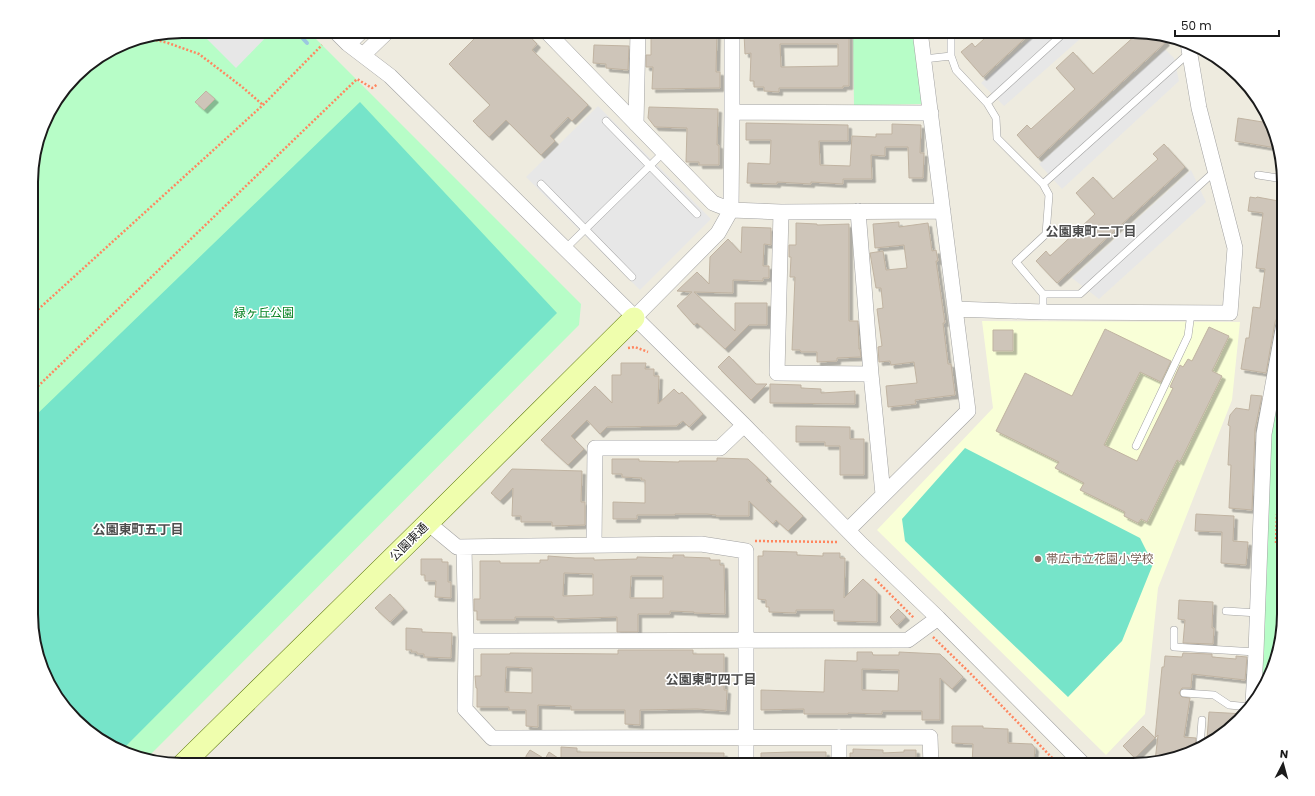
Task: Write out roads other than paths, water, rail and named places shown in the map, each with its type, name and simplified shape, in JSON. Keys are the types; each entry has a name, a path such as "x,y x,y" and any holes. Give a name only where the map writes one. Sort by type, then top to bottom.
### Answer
{"street":[{"path":"342,38 390,76 938,618 1075,758"},
{"path":"348,44 354,38"},
{"path":"362,55 388,38"},
{"path":"553,38 713,203 731,210 781,212 943,211"},
{"path":"636,124 638,38"},
{"path":"634,318 718,233 731,210 732,38"},
{"path":"848,530 968,411 921,38"},
{"path":"955,309 1043,312 1230,313 1235,248 1199,108 1189,50"},
{"path":"732,112 931,113"},
{"path":"858,211 871,374 883,494"},
{"path":"781,212 777,374 871,374"},
{"name":"公園東通","path":"189,758 634,318"},
{"path":"1254,692 1264,434 1277,362"},
{"path":"594,545 595,448 720,448 744,425"},
{"path":"428,523 457,547 701,544 746,551 746,758"},
{"path":"464,547 466,641 465,709 492,738 930,737 931,758"},
{"path":"466,641 908,640 938,618"},
{"path":"839,758 840,737"}],"lane":[{"path":"951,38 951,56 956,70 987,103 996,118 997,138 1042,184 1049,195 1046,234 1016,262 1043,294 1043,312"},
{"path":"987,103 1058,38"},
{"path":"1042,184 1188,49"},
{"path":"924,59 951,56"},
{"path":"606,121 697,214"},
{"path":"565,249 664,152"},
{"path":"1043,294 1080,294 1215,171"},
{"path":"1258,175 1277,178"},
{"path":"542,184 632,277"},
{"path":"1136,446 1188,336 1191,313"},
{"path":"1226,611 1258,613"},
{"path":"1174,630 1174,648 1256,652"},
{"path":"1184,693 1214,695 1229,705 1243,706"},
{"path":"1200,741 1202,720"}],"waterway":[{"path":"302,38 307,43"}],"place":[{"name":"帯広市立花園小学校","path":"1038,559"}],"district":[{"name":"公園東町二丁目","path":"1091,231"},
{"name":"公園東町五丁目","path":"138,529"},
{"name":"公園東町四丁目","path":"711,679"}],"park label":[{"name":"緑ヶ丘公園","path":"264,313"}]}
